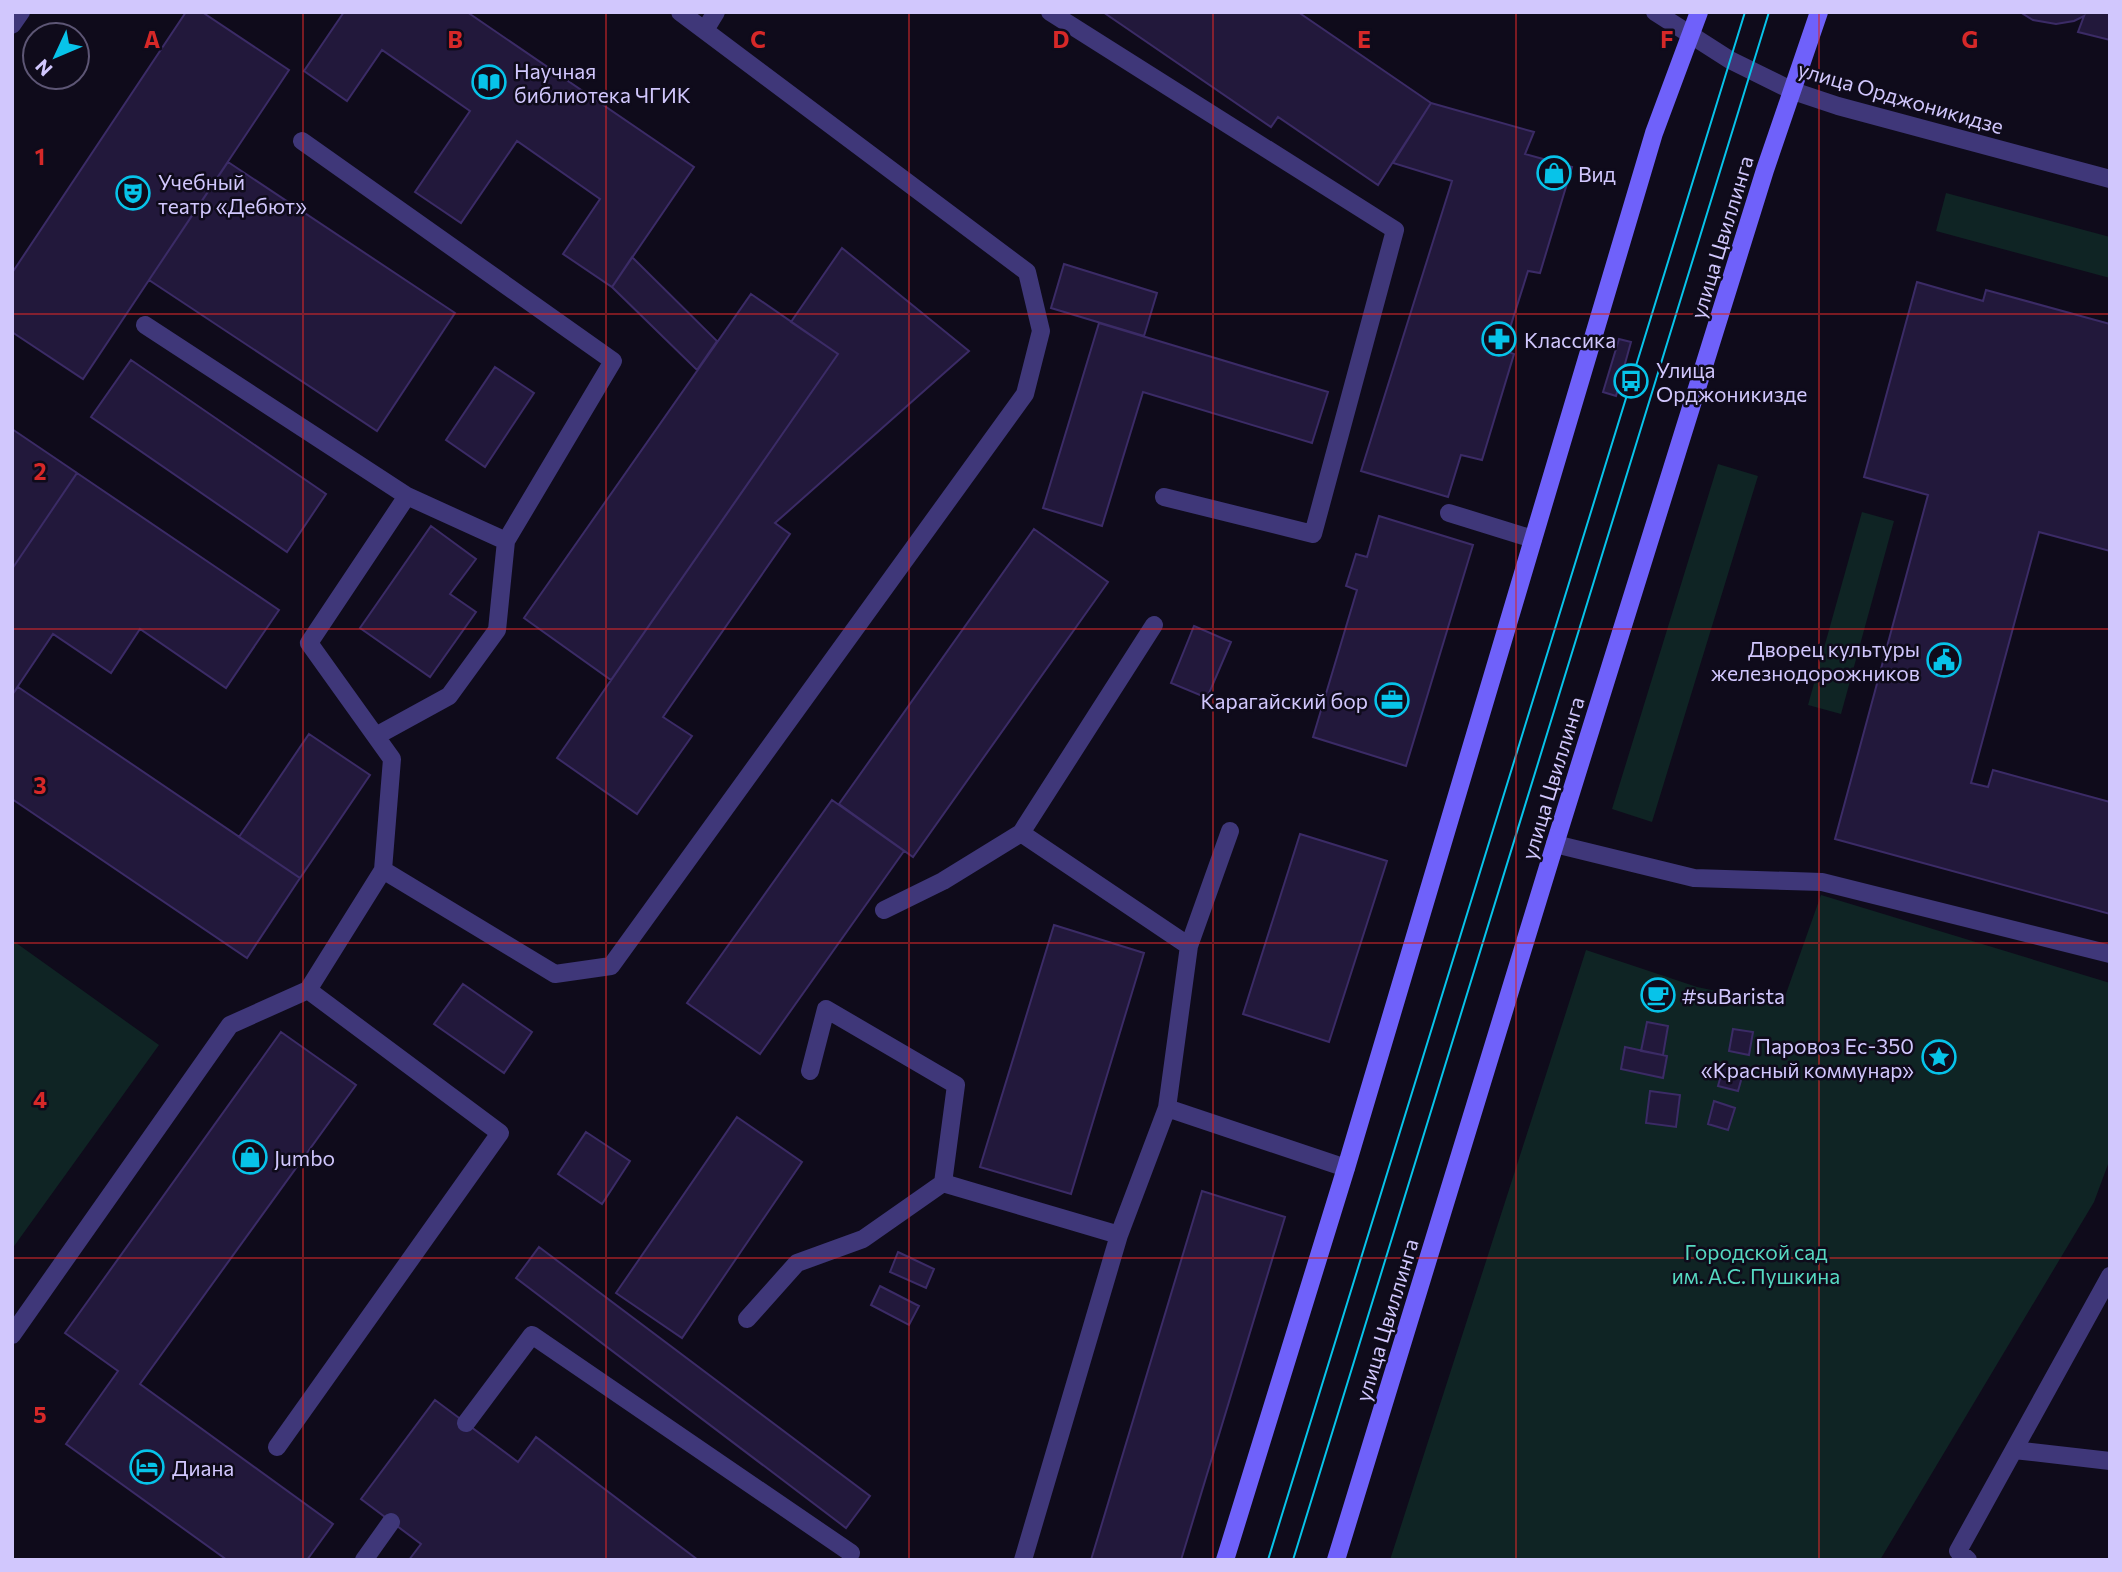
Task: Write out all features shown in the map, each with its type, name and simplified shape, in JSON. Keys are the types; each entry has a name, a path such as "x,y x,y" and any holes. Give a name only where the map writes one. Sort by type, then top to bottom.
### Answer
{"main road":[{"path":"1225,1560 1346,1168 1654,133 1699,12"},
{"name":"улица Цвиллинга","path":"1336,1560 1765,170 1819,12"}],"street":[{"path":"12,25 21,12"},
{"path":"383,870 555,974 611,966 1025,394 1041,331 1027,272 680,12"},
{"path":"705,30 716,12"},
{"path":"1050,12 1395,230 1313,534 1164,497"},
{"name":"улица Орджоникидзе","path":"1655,12 1730,60 1793,91 1838,106 2110,179"},
{"path":"302,141 613,360 506,541 497,630 449,696 376,736"},
{"path":"145,326 407,496 506,541"},
{"path":"12,1335 230,1025 308,990 383,870 392,759 309,643 407,496"},
{"path":"1449,513 1533,539"},
{"path":"884,910 943,881 1021,833 1154,625"},
{"path":"1023,1560 1119,1235 1167,1108 1189,946 1230,831"},
{"path":"1021,833 1189,946"},
{"path":"1555,844 1694,878 1822,883 2110,954"},
{"path":"277,1447 500,1133 308,990"},
{"path":"747,1318 797,1263 863,1239 943,1183 956,1085 826,1009 810,1071"},
{"path":"1167,1108 1308,1153 1346,1168"},
{"path":"943,1183 1119,1235"},
{"path":"1968,1560 1958,1551 2110,1276"},
{"path":"466,1423 532,1335 851,1553"},
{"path":"2014,1450 2110,1461"},
{"path":"364,1560 391,1522"}],"green space":[{"path":"1946,193 2110,237 2110,278 1936,231"},
{"path":"1718,464 1758,476 1652,822 1612,809"},
{"path":"1862,512 1894,521 1841,714 1808,705"},
{"name":"Городской сад им. А.С. Пушкина","path":"1821,895 2110,983 2110,1159 2094,1202 1880,1560 1390,1560 1586,950 1697,987 1782,1005"},
{"path":"12,940 159,1045 12,1249"}],"building":[{"path":"186,12 202,12 289,70 83,379 12,332 12,273"},
{"path":"344,12 467,12 694,167 612,287 563,254 600,199 517,141 461,223 415,192 470,111 382,50 347,101 304,71"},
{"path":"1103,12 1298,12 1431,103 1378,185 1278,117 1271,127"},
{"path":"2020,12 2110,12 2110,40 2078,32 2084,16 2056,24 2033,20"},
{"path":"1431,103 1534,132 1525,154 1572,167 1540,273 1528,271 1503,350 1514,354 1482,460 1461,455 1448,497 1361,471 1452,181 1393,163"},
{"path":"228,162 455,313 377,431 149,280"},
{"path":"842,248 969,351 775,523 790,534 663,717 692,736 637,814 557,758 838,354 791,322"},
{"path":"632,257 717,341 697,370 612,287"},
{"path":"1064,264 1157,293 1144,336 1051,308"},
{"name":"Дворец культуры железнодорожников","path":"1917,282 1983,301 1986,290 2110,324 2110,551 2039,532 1971,783 1988,787 1993,770 2110,802 2110,914 1835,839 1928,495 1864,477"},
{"path":"751,294 838,354 611,680 524,618"},
{"path":"1099,323 1328,392 1312,443 1143,392 1102,526 1043,508"},
{"path":"1619,339 1631,342 1616,396 1603,392"},
{"path":"131,360 326,494 287,552 91,417"},
{"path":"495,367 534,393 485,467 446,440"},
{"path":"12,429 77,473 12,569"},
{"path":"77,473 279,610 226,688 140,629 111,673 53,634 12,695 12,569"},
{"path":"1379,516 1473,545 1406,766 1313,737 1357,590 1346,586 1356,554 1367,557"},
{"path":"431,526 476,559 450,594 476,612 430,677 360,628"},
{"path":"1034,529 1108,582 913,857 839,804"},
{"path":"1194,626 1231,642 1207,698 1171,683"},
{"path":"18,687 300,878 247,958 12,799 12,695"},
{"path":"309,734 370,775 300,878 239,837"},
{"path":"832,800 904,851 760,1054 687,1003"},
{"path":"1300,834 1387,861 1329,1042 1243,1014"},
{"path":"1054,925 1144,953 1071,1194 980,1167"},
{"path":"1651,980 1671,986 1665,1008 1644,1002"},
{"path":"463,984 532,1032 504,1073 434,1024"},
{"path":"1647,1022 1668,1026 1663,1055 1641,1051"},
{"path":"1733,1029 1753,1032 1749,1055 1729,1051"},
{"path":"281,1032 356,1085 140,1384 333,1524 307,1560 227,1560 66,1444 118,1371 65,1333"},
{"path":"1625,1047 1667,1056 1663,1078 1621,1069"},
{"path":"1724,1064 1744,1070 1738,1091 1718,1086"},
{"path":"1650,1091 1680,1095 1676,1127 1646,1123"},
{"path":"1714,1101 1735,1108 1728,1130 1708,1124"},
{"path":"737,1117 802,1162 682,1338 616,1293"},
{"path":"586,1132 630,1161 602,1204 558,1174"},
{"path":"1202,1191 1285,1217 1181,1560 1091,1560"},
{"path":"539,1247 870,1496 846,1528 516,1278"},
{"path":"898,1252 934,1269 926,1288 890,1272"},
{"path":"880,1286 919,1306 909,1325 871,1305"},
{"path":"435,1400 518,1462 536,1437 698,1560 409,1560 421,1544 361,1499"}],"tram line":[{"path":"1268,1560 1745,12"},
{"path":"1293,1560 1769,12"}],"place":[{"name":"Научная библиотека ЧГИК","path":"489,82"},
{"name":"Вид","path":"1554,173"},
{"name":"Учебный театр «Дебют»","path":"133,193"},
{"name":"Классика","path":"1499,339"},
{"name":"Улица Орджоникизде","path":"1631,381"},
{"name":"Дворец культуры железнодорожников","path":"1944,660"},
{"name":"Карагайский бор","path":"1392,700"},
{"name":"#suBarista","path":"1658,995"},
{"name":"Паровоз Ес-350 «Красный коммунар»","path":"1939,1057"},
{"name":"Jumbo","path":"250,1157"},
{"name":"Диана","path":"147,1467"}]}
